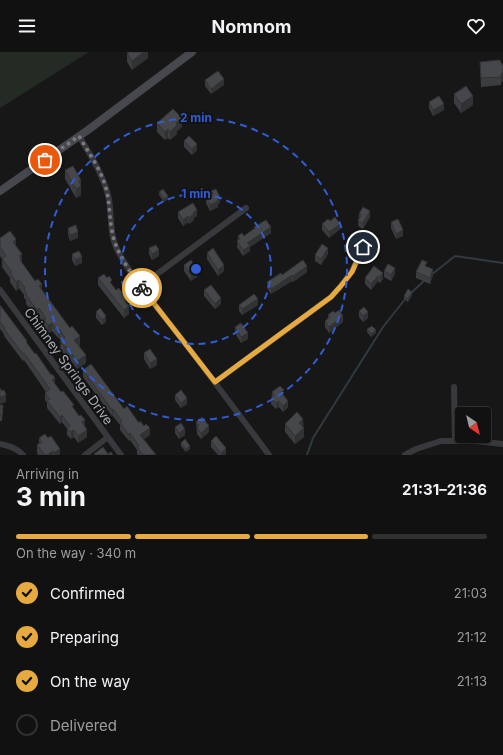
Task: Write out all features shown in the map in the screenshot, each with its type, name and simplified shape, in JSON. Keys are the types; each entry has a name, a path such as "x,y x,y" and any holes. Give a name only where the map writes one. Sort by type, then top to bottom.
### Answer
{"street":[{"path":"0,191 79,136 192,52"},
{"path":"79,136 95,162 105,184 109,200 114,243 119,254 141,286 269,455"},
{"path":"141,286 246,208"},
{"path":"215,382 331,297 352,272 363,247"},
{"name":"Chimney Springs Drive","path":"0,290 121,455"},
{"path":"405,455 416,449 441,441 455,441 454,387"},
{"path":"85,455 108,437"},
{"path":"491,443 503,444"},
{"path":"0,444 12,447 23,455"}],"shaded area":[{"path":"0,52 89,52 0,108"}],"building":[{"path":"144,52 132,61 127,53"},
{"path":"500,60 502,65 503,64 503,73 501,74 501,77 481,78 480,62"},
{"path":"218,71 224,79 211,89 205,80"},
{"path":"466,86 473,96 461,104 454,94"},
{"path":"439,96 444,104 433,110 429,102"},
{"path":"173,109 182,118 176,123 177,125 170,132 168,129 165,132 157,123"},
{"path":"189,136 197,144 192,149 184,141"},
{"path":"73,166 81,180 79,181 81,186 76,189 65,170"},
{"path":"163,189 168,196 164,199 159,192"},
{"path":"216,189 220,197 217,198 218,201 210,205 206,197 213,194 211,191"},
{"path":"193,203 197,210 189,218 188,216 183,220 178,212"},
{"path":"363,207 370,211 363,223 358,221 361,215 359,214"},
{"path":"335,217 340,224 329,232 322,224 328,219 330,221"},
{"path":"398,219 403,230 396,234 391,222"},
{"path":"266,220 271,227 247,243 250,246 243,250 237,241 240,239 238,236 242,233 244,236 255,228 254,227"},
{"path":"76,225 78,232 70,235 68,228"},
{"path":"10,231 16,239 13,242 22,254 19,256 21,258 20,260 35,281 38,279 42,284 39,286 70,328 72,326 80,336 74,340 86,355 77,361 66,346 65,347 60,341 65,338 59,329 58,330 52,323 48,325 39,308 37,310 26,295 25,288 19,280 16,282 10,273 12,272 2,259 6,256 0,247 0,238"},
{"path":"322,244 328,248 321,259 315,255"},
{"path":"156,245 159,250 152,254 149,248"},
{"path":"213,248 224,265 218,270 207,253"},
{"path":"79,251 82,257 75,260 72,254"},
{"path":"191,260 198,270 191,275 184,265"},
{"path":"303,260 307,266 271,289 267,282 281,273 282,275"},
{"path":"422,260 427,262 425,266 433,269 430,278 416,272"},
{"path":"388,264 395,268 391,275 384,271"},
{"path":"374,266 383,273 371,284 365,278"},
{"path":"104,274 107,278 109,276 112,280 110,282 116,290 119,288 127,299 125,301 129,306 124,310 98,278"},
{"path":"211,285 221,298 215,304 204,290"},
{"path":"408,289 412,292 408,299 404,296"},
{"path":"254,294 258,299 242,309 239,305"},
{"path":"0,305 35,354 36,353 51,375 52,374 55,378 52,380 74,405 72,406 79,416 81,415 85,420 82,422 87,430 78,436 74,430 71,432 67,428 70,426 62,415 60,417 47,401 50,399 45,393 50,389 24,353 23,354 4,329 5,328 0,322"},
{"path":"364,307 368,312 363,316 359,311"},
{"path":"100,308 106,316 102,320 96,312"},
{"path":"339,310 343,316 329,327 325,321 330,317 328,315 333,311 335,313"},
{"path":"241,323 248,333 241,337 235,327"},
{"path":"372,326 376,330 371,334 367,329"},
{"path":"150,349 157,359 150,363 144,353"},
{"path":"91,364 124,409 127,406 139,423 140,421 144,426 146,424 150,428 140,435 156,455 143,455 137,447 139,446 130,433 129,435 120,423 122,421 113,409 112,410 83,370"},
{"path":"280,386 284,390 281,392 288,401 283,406 279,401 276,403 271,398 274,395 272,392"},
{"path":"0,388 2,391 4,390 6,395 0,397"},
{"path":"181,390 187,398 181,403 175,395"},
{"path":"0,405 3,405 2,416 0,415"},
{"path":"297,412 303,419 299,423 304,428 295,436 285,424"},
{"path":"202,417 209,426 201,433 197,428 199,426 196,422"},
{"path":"181,423 185,429 179,433 175,427"},
{"path":"45,434 48,438 51,436 60,449 54,453 53,451 45,455 37,445 42,442 39,438"},
{"path":"216,436 226,448 221,453 211,441"},
{"path":"185,439 190,446 186,449 181,443"},
{"path":"103,447 108,454 111,452 113,455 94,454"}],"waterway":[{"path":"431,275 455,256 503,263"},
{"path":"411,293 425,280"},
{"path":"307,455 313,438 383,327 406,298"}],"way so far":[{"path":"45,160 79,136 95,162 105,184 109,200 114,243 119,254 142,288"}],"route":[{"path":"142,288 215,382 331,297 352,272 363,247"}]}
